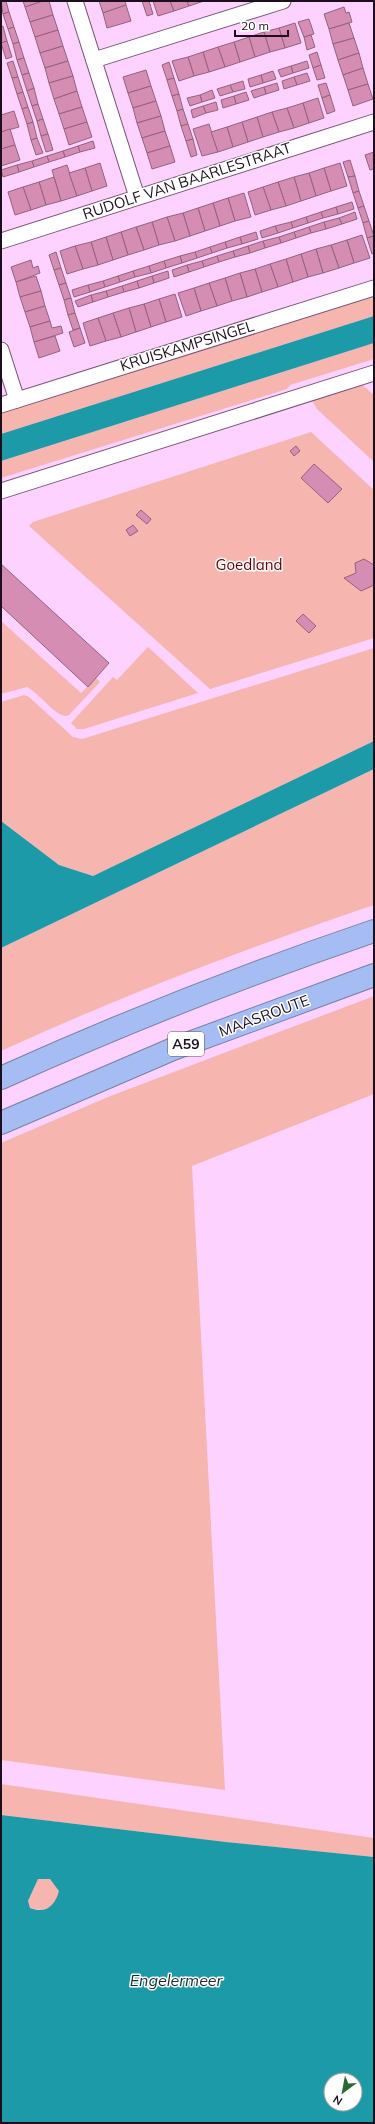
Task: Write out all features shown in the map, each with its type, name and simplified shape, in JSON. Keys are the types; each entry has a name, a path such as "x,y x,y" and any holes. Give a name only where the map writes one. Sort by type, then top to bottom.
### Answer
{"highway":[{"path":"1,1078 162,1009 300,956 374,931"},
{"name":"MAASROUTE","path":"1,1123 173,1049 374,976"}],"street":[{"path":"75,1 137,197"},
{"path":"94,60 283,1"},
{"name":"RUDOLF VAN BAARLESTRAAT","path":"1,240 374,122"},
{"name":"KRUISKAMPSINGEL","path":"1,405 374,288"},
{"path":"1,350 17,400"},
{"path":"1,491 374,373"}],"green space":[{"path":"374,295 374,316 1,434 1,412"},
{"path":"374,343 374,359 290,385 287,389 1,478 1,461"},
{"path":"360,383 374,395 374,462 317,409 311,399"},
{"name":"Goedland","path":"311,432 374,490 374,638 210,689 29,526 33,522"},
{"path":"1,621 81,693 96,678 100,682 69,715 66,716 57,712 27,687 1,694"},
{"path":"148,647 198,693 84,729 77,729 71,723 113,677 117,680"},
{"path":"374,648 374,741 93,876 59,865 1,821 1,702 24,695 29,697 73,737 82,739"},
{"path":"374,769 374,905 232,955 186,973 47,1030 1,1051 1,948"},
{"path":"374,996 374,1094 192,1166 225,1790 1,1760 1,1143 108,1097"},
{"path":"1,1784 374,1838 374,1857 226,1842 1,1815"},
{"path":"38,1879 50,1879 60,1891 53,1905 41,1910 30,1908 28,1901"}],"water":[{"path":"374,316 374,343 1,461 1,434"},
{"path":"374,741 374,769 1,948 1,821 59,865 93,876"},
{"name":"Engelermeer","path":"1,1815 226,1842 374,1857 374,2123 1,2123","holes":["38,1879 50,1879 59,1891 55,1901 52,1905 45,1909 36,1910 30,1908 28,1901"]}],"building":[{"path":"1,1 6,1 9,12 3,14"},
{"path":"23,1 43,1 25,7"},
{"path":"43,1 49,1 53,15 30,22 25,7"},
{"path":"99,1 125,1 126,5 103,13"},
{"path":"142,1 149,1 153,14 147,16"},
{"path":"153,1 170,1 174,11 158,16"},
{"path":"170,1 187,1 189,6 174,11"},
{"path":"187,1 204,1 189,6"},
{"path":"126,5 131,21 107,28 103,13"},
{"path":"344,7 346,13 349,12 352,22 329,29 324,14"},
{"path":"9,12 14,27 8,29 3,14"},
{"path":"53,15 58,30 35,37 30,22"},
{"path":"309,19 314,34 304,37 298,22"},
{"path":"295,23 301,43 285,48 279,28"},
{"path":"349,23 354,38 333,44 329,29"},
{"path":"3,26 7,41 1,43 1,27"},
{"path":"14,27 19,42 13,44 8,29"},
{"path":"279,28 285,48 270,52 264,32"},
{"path":"58,30 63,46 40,53 35,37"},
{"path":"264,32 270,52 255,57 249,37"},
{"path":"311,35 315,47 307,50 304,37"},
{"path":"249,37 255,57 240,62 234,42"},
{"path":"354,38 359,53 338,60 333,44"},
{"path":"7,41 12,57 6,59 1,43"},
{"path":"19,42 24,58 17,60 13,44"},
{"path":"234,42 240,62 225,67 218,47"},
{"path":"63,46 68,61 45,68 40,53"},
{"path":"218,47 225,67 209,72 203,52"},
{"path":"203,52 209,72 194,76 188,57"},
{"path":"317,52 321,65 313,68 309,55"},
{"path":"359,53 363,68 343,75 338,60"},
{"path":"188,57 194,76 179,81 172,61"},
{"path":"24,58 29,73 22,75 17,60"},
{"path":"13,61 18,77 12,78 7,63"},
{"path":"68,61 73,76 49,83 45,68"},
{"path":"307,61 309,68 293,73 291,66"},
{"path":"169,62 174,78 167,80 162,65"},
{"path":"321,65 325,78 317,80 313,68"},
{"path":"291,66 293,73 281,77 278,70"},
{"path":"363,68 368,84 348,90 343,75"},
{"path":"146,70 151,86 128,93 123,77"},
{"path":"273,71 276,79 263,83 261,75"},
{"path":"29,73 34,88 27,91 22,75"},
{"path":"307,73 310,81 297,85 294,77"},
{"path":"261,75 263,83 250,87 248,79"},
{"path":"73,76 77,91 54,99 49,83"},
{"path":"18,77 23,92 17,94 12,78"},
{"path":"294,77 297,85 284,89 282,81"},
{"path":"174,78 179,94 172,96 167,80"},
{"path":"243,81 245,89 233,92 230,85"},
{"path":"277,83 279,90 266,94 264,87"},
{"path":"326,83 330,95 322,98 318,85"},
{"path":"368,84 373,99 353,106 348,90"},
{"path":"230,85 233,92 220,96 217,89"},
{"path":"151,86 156,101 133,108 128,93"},
{"path":"264,87 266,94 254,98 251,91"},
{"path":"34,88 38,104 32,106 27,91"},
{"path":"212,90 215,98 202,102 200,95"},
{"path":"77,91 82,107 59,114 54,99"},
{"path":"23,92 28,107 22,109 17,94"},
{"path":"246,92 249,100 236,104 234,96"},
{"path":"179,94 183,109 177,111 172,96"},
{"path":"200,95 202,102 190,106 187,98"},
{"path":"330,95 335,111 327,114 322,98"},
{"path":"234,96 236,104 223,108 221,100"},
{"path":"318,98 324,118 309,123 303,103"},
{"path":"156,101 161,116 137,123 133,108"},
{"path":"216,102 218,110 206,113 203,106"},
{"path":"303,103 309,123 294,128 287,108"},
{"path":"38,104 43,119 37,121 32,106"},
{"path":"203,106 206,113 193,118 191,110"},
{"path":"28,107 33,122 27,124 22,109"},
{"path":"82,107 87,122 64,129 59,114"},
{"path":"287,108 294,128 279,132 272,112"},
{"path":"183,109 188,124 181,126 177,111"},
{"path":"14,111 19,127 1,132 1,115"},
{"path":"272,112 279,132 263,137 257,117"},
{"path":"161,116 165,131 142,138 137,123"},
{"path":"257,117 263,137 248,142 242,122"},
{"path":"43,119 48,134 41,136 37,121"},
{"path":"33,122 37,138 31,140 27,124"},
{"path":"87,122 92,137 69,145 64,129"},
{"path":"242,122 248,142 233,147 227,127"},
{"path":"188,124 193,139 186,141 181,126"},
{"path":"209,124 218,152 202,156 193,129"},
{"path":"227,127 233,147 218,152 211,132"},
{"path":"10,129 15,145 1,149 1,132"},
{"path":"165,131 170,146 147,153 142,138"},
{"path":"48,134 53,150 46,152 41,136"},
{"path":"37,138 43,153 36,155 31,140"},
{"path":"193,139 197,155 191,157 186,141"},
{"path":"93,141 95,148 80,152 78,146"},
{"path":"15,145 20,160 1,166 1,149"},
{"path":"78,146 80,152 65,157 63,151"},
{"path":"170,146 175,162 152,169 147,153"},
{"path":"63,151 65,157 49,162 47,156"},
{"path":"374,152 374,169 370,170 365,155"},
{"path":"47,156 49,162 34,167 32,161"},
{"path":"350,160 355,176 348,177 343,162"},
{"path":"32,161 34,167 19,172 17,165"},
{"path":"100,163 107,186 92,191 85,168"},
{"path":"340,163 347,186 331,191 324,168"},
{"path":"17,165 19,172 3,177 1,170"},
{"path":"67,165 77,196 61,201 52,170"},
{"path":"85,168 92,191 77,196 69,173"},
{"path":"324,168 331,191 316,196 309,173"},
{"path":"309,173 316,196 301,201 294,177"},
{"path":"355,176 359,191 353,193 348,177"},
{"path":"54,177 61,201 46,205 39,182"},
{"path":"294,177 301,201 286,206 278,182"},
{"path":"39,182 46,205 31,210 23,187"},
{"path":"278,182 286,206 271,210 263,187"},
{"path":"23,187 31,210 15,215 8,192"},
{"path":"263,187 271,210 255,215 248,192"},
{"path":"359,191 364,206 358,208 353,193"},
{"path":"244,193 251,217 235,221 228,198"},
{"path":"228,198 235,221 220,226 213,203"},
{"path":"352,202 354,209 338,214 336,207"},
{"path":"213,203 220,226 205,231 198,208"},
{"path":"364,206 369,221 363,223 358,208"},
{"path":"336,207 338,214 323,218 321,212"},
{"path":"198,208 205,231 190,236 183,213"},
{"path":"321,212 323,218 308,223 306,217"},
{"path":"355,212 357,219 342,224 339,218"},
{"path":"183,213 190,236 175,241 167,217"},
{"path":"167,217 175,241 159,245 152,222"},
{"path":"306,217 308,223 293,228 291,222"},
{"path":"339,218 342,224 326,229 324,222"},
{"path":"369,221 374,236 367,238 363,223"},
{"path":"152,222 159,245 144,250 136,227"},
{"path":"291,222 293,228 278,233 275,226"},
{"path":"324,222 326,229 311,233 309,227"},
{"path":"275,226 278,233 262,238 260,231"},
{"path":"136,227 144,250 128,255 121,232"},
{"path":"309,227 311,233 296,238 294,232"},
{"path":"121,232 128,255 113,260 106,237"},
{"path":"256,232 258,239 242,244 240,237"},
{"path":"294,232 296,238 281,243 279,237"},
{"path":"362,235 370,258 354,263 347,240"},
{"path":"374,236 374,253 372,254 367,238"},
{"path":"106,237 113,260 98,265 91,242"},
{"path":"240,237 242,244 227,248 225,242"},
{"path":"279,237 281,243 265,248 263,241"},
{"path":"347,240 354,263 339,268 331,245"},
{"path":"263,241 265,248 250,253 248,246"},
{"path":"91,242 98,265 83,269 75,246"},
{"path":"225,242 227,248 212,253 210,247"},
{"path":"331,245 339,268 323,273 316,249"},
{"path":"75,246 83,269 67,274 60,251"},
{"path":"248,246 250,253 235,257 233,251"},
{"path":"210,247 212,253 197,258 195,252"},
{"path":"316,249 323,273 308,277 301,254"},
{"path":"233,251 235,257 219,262 217,256"},
{"path":"56,252 61,268 54,270 49,255"},
{"path":"195,252 197,258 182,263 180,256"},
{"path":"301,254 308,277 293,282 286,259"},
{"path":"180,256 182,263 166,268 164,261"},
{"path":"217,256 219,262 204,267 202,261"},
{"path":"286,259 293,282 278,287 270,264"},
{"path":"31,260 33,268 38,266 40,273 16,282 11,267"},
{"path":"164,261 166,268 151,273 149,266"},
{"path":"202,261 204,267 189,272 187,265"},
{"path":"270,264 278,287 262,292 255,269"},
{"path":"187,265 189,272 174,277 172,270"},
{"path":"149,266 151,273 135,277 133,271"},
{"path":"61,268 66,283 59,285 54,270"},
{"path":"255,269 262,292 247,297 240,273"},
{"path":"133,271 135,277 120,282 118,276"},
{"path":"168,271 169,278 154,283 152,276"},
{"path":"240,273 247,297 232,301 225,278"},
{"path":"36,276 41,291 20,297 16,282"},
{"path":"118,276 120,282 105,287 103,281"},
{"path":"152,276 154,283 139,288 137,281"},
{"path":"225,278 232,301 217,306 209,283"},
{"path":"103,281 105,287 90,292 88,285"},
{"path":"137,281 139,288 124,292 122,286"},
{"path":"66,283 71,298 64,300 59,285"},
{"path":"209,283 217,306 201,311 194,288"},
{"path":"88,285 90,292 74,297 72,290"},
{"path":"122,286 124,292 108,297 106,291"},
{"path":"194,288 201,311 186,316 178,293"},
{"path":"41,291 45,306 25,312 20,297"},
{"path":"106,291 108,297 93,302 91,295"},
{"path":"175,294 182,317 166,322 159,299"},
{"path":"91,295 93,302 78,307 75,301"},
{"path":"71,298 75,313 68,315 64,300"},
{"path":"159,299 166,322 151,327 144,304"},
{"path":"144,304 151,327 136,332 129,308"},
{"path":"45,306 50,321 30,327 25,312"},
{"path":"129,308 136,332 121,337 113,313"},
{"path":"75,313 80,328 73,330 68,315"},
{"path":"113,313 121,337 106,341 98,318"},
{"path":"98,318 106,341 90,346 83,323"},
{"path":"50,321 52,328 61,326 63,333 34,342 30,327"},
{"path":"80,328 85,343 74,347 69,332"},
{"path":"55,336 60,351 39,358 34,342"},
{"path":"296,446 300,451 294,456 290,451"},
{"path":"314,464 342,489 328,503 301,478"},
{"path":"141,510 151,519 147,524 136,515"},
{"path":"133,525 138,531 130,536 126,530"},
{"path":"364,559 374,565 374,585 361,591 344,578 356,573 355,563"},
{"path":"1,564 109,663 88,687 1,606"},
{"path":"303,614 316,626 309,633 296,621"}]}
